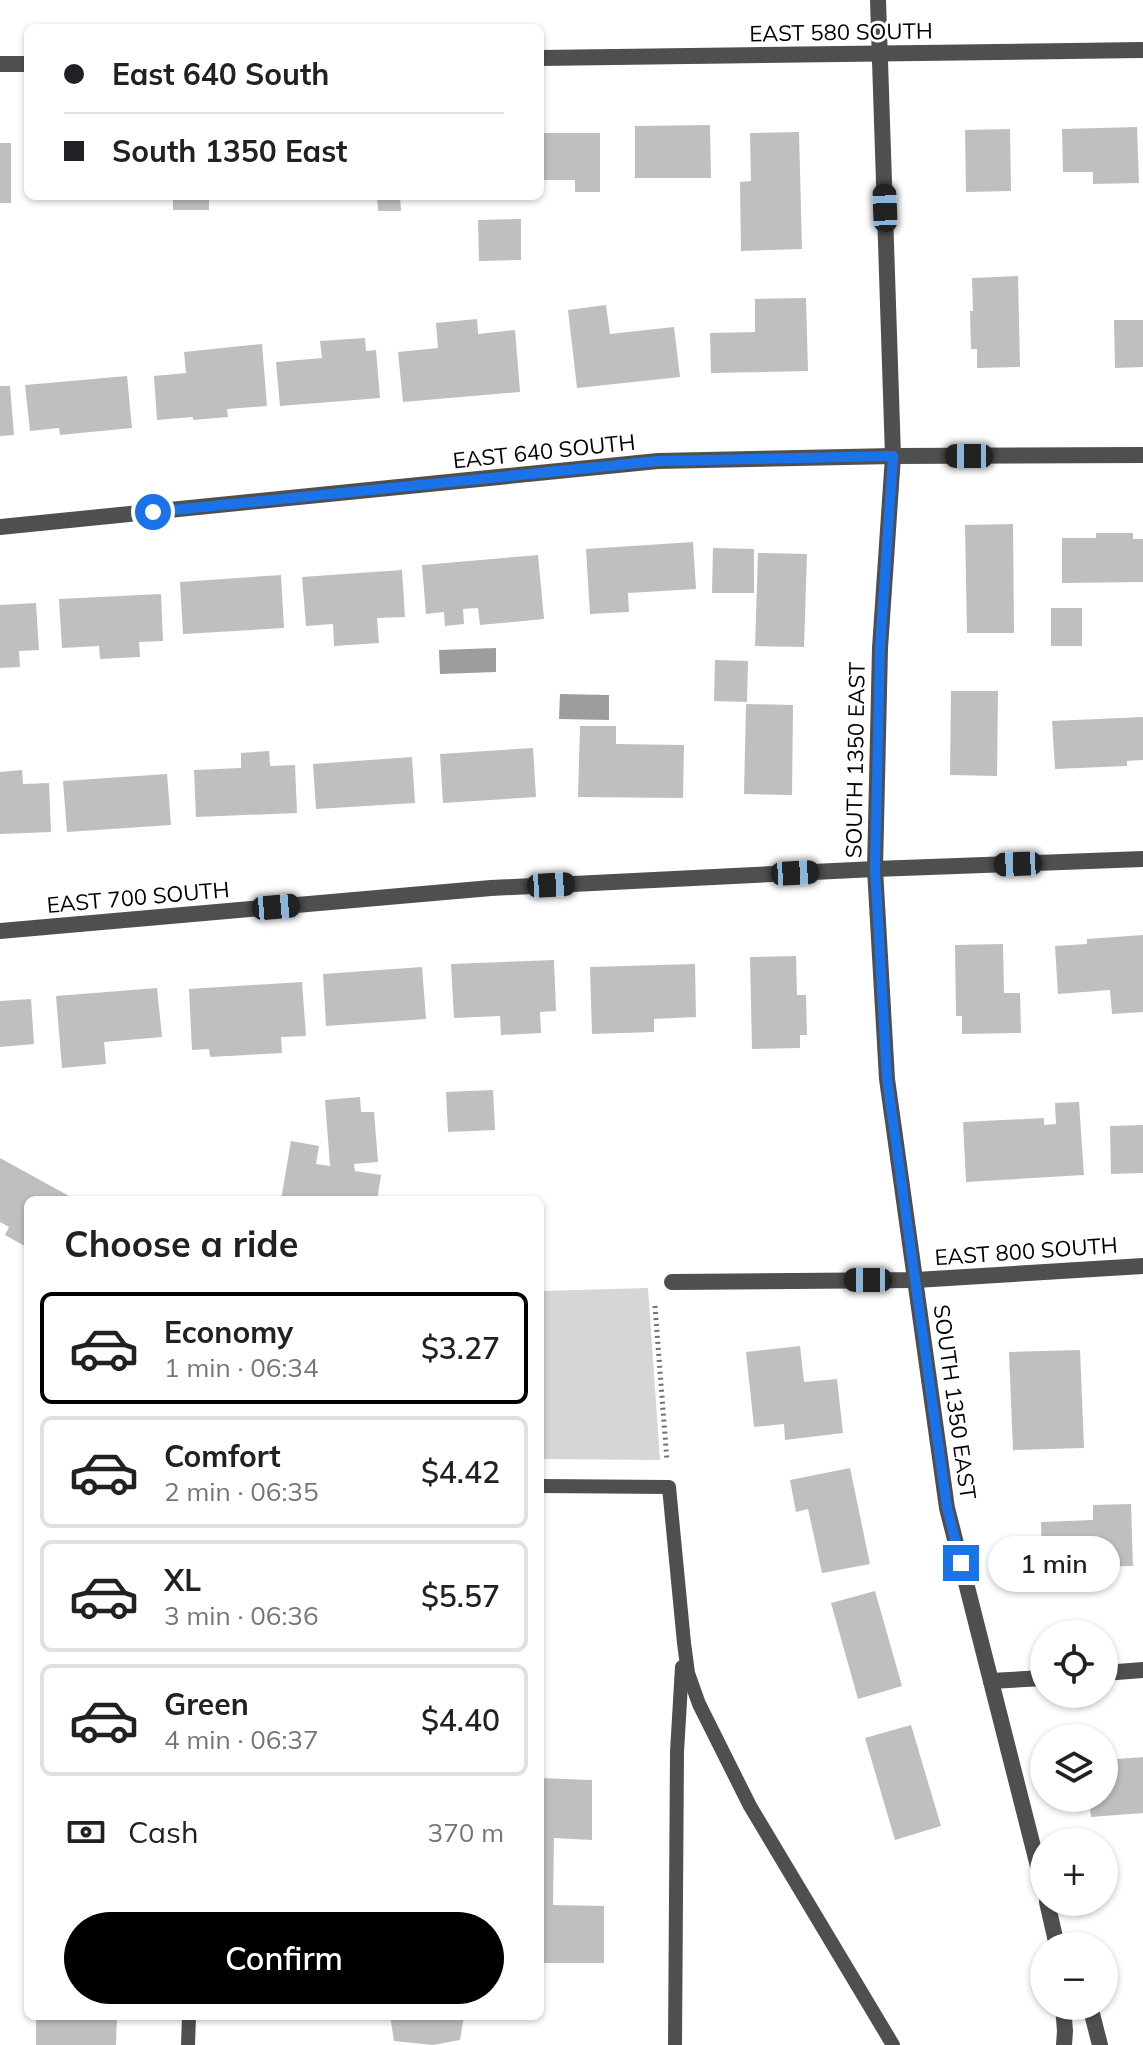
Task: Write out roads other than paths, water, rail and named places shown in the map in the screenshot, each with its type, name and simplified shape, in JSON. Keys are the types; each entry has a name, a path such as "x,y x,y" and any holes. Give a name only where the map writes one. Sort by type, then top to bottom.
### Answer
{"street":[{"name":"SOUTH 1350 EAST","path":"878,0 893,456 880,648 875,869 887,1079 947,1508 1030,1835"},
{"name":"EAST 580 SOUTH","path":"544,58 1143,50"},
{"path":"0,64 24,64"},
{"name":"EAST 640 SOUTH","path":"0,527 658,461 1143,455"},
{"name":"EAST 700 SOUTH","path":"0,931 491,888 1143,859"},
{"name":"EAST 800 SOUTH","path":"672,1282 916,1280 1143,1266"},
{"path":"1118,1672 1143,1670"},
{"path":"991,1681 1030,1679"},
{"path":"1064,2020 1064,2045"},
{"path":"1094,2020 1100,2045"}],"lane":[{"path":"544,1486 669,1487 688,1673 699,1704 750,1806 893,2045"},
{"path":"675,2045 677,1752 684,1643"},
{"path":"188,2045 189,2020"}]}
